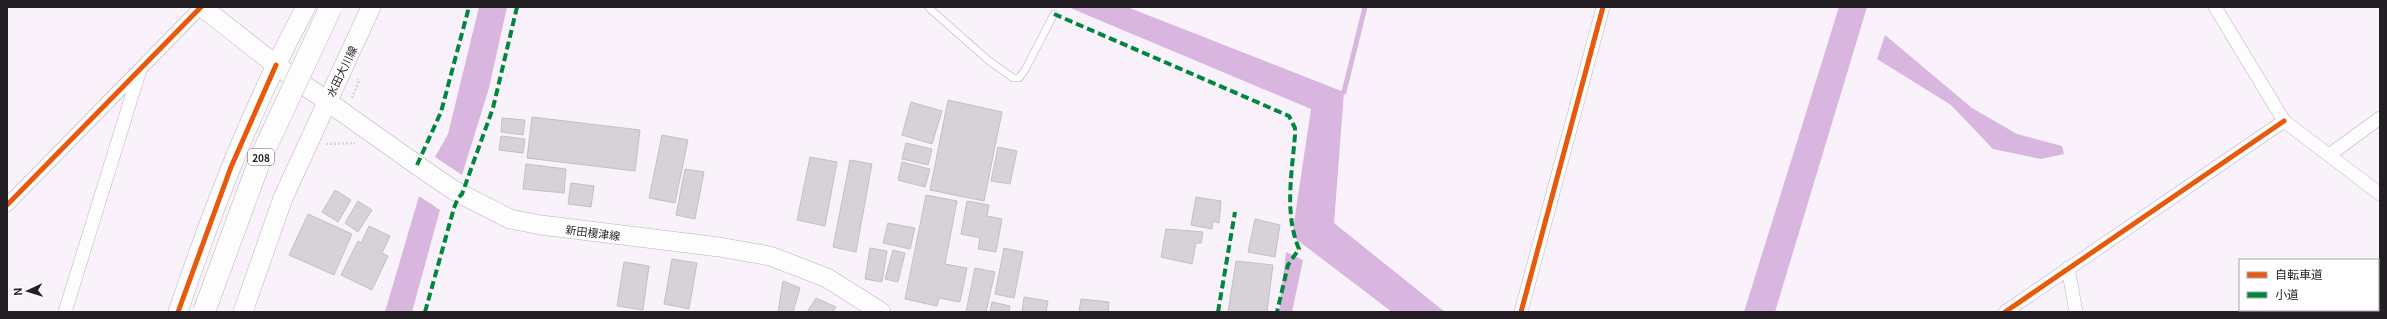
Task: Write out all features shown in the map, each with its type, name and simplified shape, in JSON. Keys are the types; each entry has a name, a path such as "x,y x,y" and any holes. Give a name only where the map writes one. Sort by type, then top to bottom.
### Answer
{"highway":[{"name":"208","path":"194,312 220,235 252,153 285,78 320,7"},
{"name":"208","path":"204,312 261,157 331,7"}],"main road":[{"name":"水田大川線","path":"202,7 276,66 326,101 371,7"},
{"path":"178,312 230,167 276,66 306,7"},
{"path":"243,312 283,198 326,101"},
{"name":"新田榎津線","path":"326,101 455,191 510,219 541,225 719,246 770,256 827,278 881,312"}],"street":[{"path":"7,205 202,7"},
{"path":"1521,312 1604,7"},
{"path":"2215,7 2284,121 2380,194"},
{"path":"65,312 140,70"},
{"path":"2329,155 2380,118"},
{"path":"2005,312 2284,121"},
{"path":"2068,268 2076,312"}],"lane":[{"path":"928,7 988,60 1013,78 1019,78 1025,70 1054,14"}],"shaded area":[{"path":"479,7 507,7 489,88 462,175 435,157 448,134"},
{"path":"1068,7 1127,7 1344,92 1334,223 1445,312 1392,312 1292,236 1311,109"},
{"path":"1839,7 1867,7 1775,312 1744,312"},
{"path":"1885,35 1972,108 2017,134 2062,146 2064,154 2041,159 1993,149 1951,105 1877,59"},
{"path":"419,196 440,210 412,312 385,312"},
{"path":"1286,252 1303,260 1292,312 1279,312"}],"building":[{"path":"948,100 1002,112 984,201 930,190"},
{"path":"911,102 942,111 932,144 902,135"},
{"path":"532,117 640,130 635,171 527,158"},
{"path":"502,118 525,120 523,135 501,132"},
{"path":"662,135 688,140 675,203 649,198"},
{"path":"501,136 525,139 523,153 499,150"},
{"path":"906,143 932,149 928,165 902,159"},
{"path":"998,147 1017,151 1010,184 991,181"},
{"path":"810,157 837,162 825,226 797,220"},
{"path":"850,160 872,164 856,252 833,247"},
{"path":"902,162 930,169 925,187 898,180"},
{"path":"526,164 566,169 564,193 523,189"},
{"path":"685,169 704,172 695,219 676,215"},
{"path":"571,183 594,186 591,207 568,204"},
{"path":"335,190 351,200 338,222 322,212"},
{"path":"926,195 957,201 945,264 967,268 960,302 939,298 937,306 905,299"},
{"path":"1196,197 1221,201 1219,223 1213,221 1212,229 1191,225"},
{"path":"358,201 372,210 358,232 345,223"},
{"path":"967,201 989,205 987,216 1002,219 996,252 978,249 980,238 961,234"},
{"path":"308,214 352,234 334,275 289,255"},
{"path":"1255,219 1280,225 1275,257 1248,252"},
{"path":"888,223 915,228 910,249 883,243"},
{"path":"369,226 390,236 382,253 388,256 372,290 341,275 358,241 361,243"},
{"path":"1166,229 1203,232 1201,243 1196,243 1192,264 1161,257"},
{"path":"870,248 887,251 882,282 865,279"},
{"path":"1004,248 1023,252 1014,298 995,294"},
{"path":"893,250 905,253 898,282 885,279"},
{"path":"672,259 697,263 689,309 664,304"},
{"path":"1236,261 1273,265 1267,312 1228,312"},
{"path":"624,262 649,266 643,310 617,306"},
{"path":"975,268 995,272 986,312 966,312"},
{"path":"783,281 800,288 793,312 778,312"},
{"path":"1024,297 1048,301 1046,312 1022,312"},
{"path":"816,298 836,307 833,312 807,312"},
{"path":"1081,299 1109,302 1108,312 1079,312"},
{"path":"992,302 1010,306 1009,312 990,312"}],"waterway":[{"path":"1344,92 1365,7"}],"marked path":[{"path":"417,165 441,112 469,7"},
{"path":"425,312 454,208 458,198 462,194 493,108 517,7"},
{"path":"1054,14 1289,116 1295,128 1290,207 1294,235 1299,249 1288,265 1277,312"},
{"path":"1218,312 1235,212"}],"cycle path":[{"path":"7,205 201,7"},
{"path":"1521,312 1603,7"},
{"path":"178,312 231,167 276,65"},
{"path":"2005,312 2284,121"}]}
